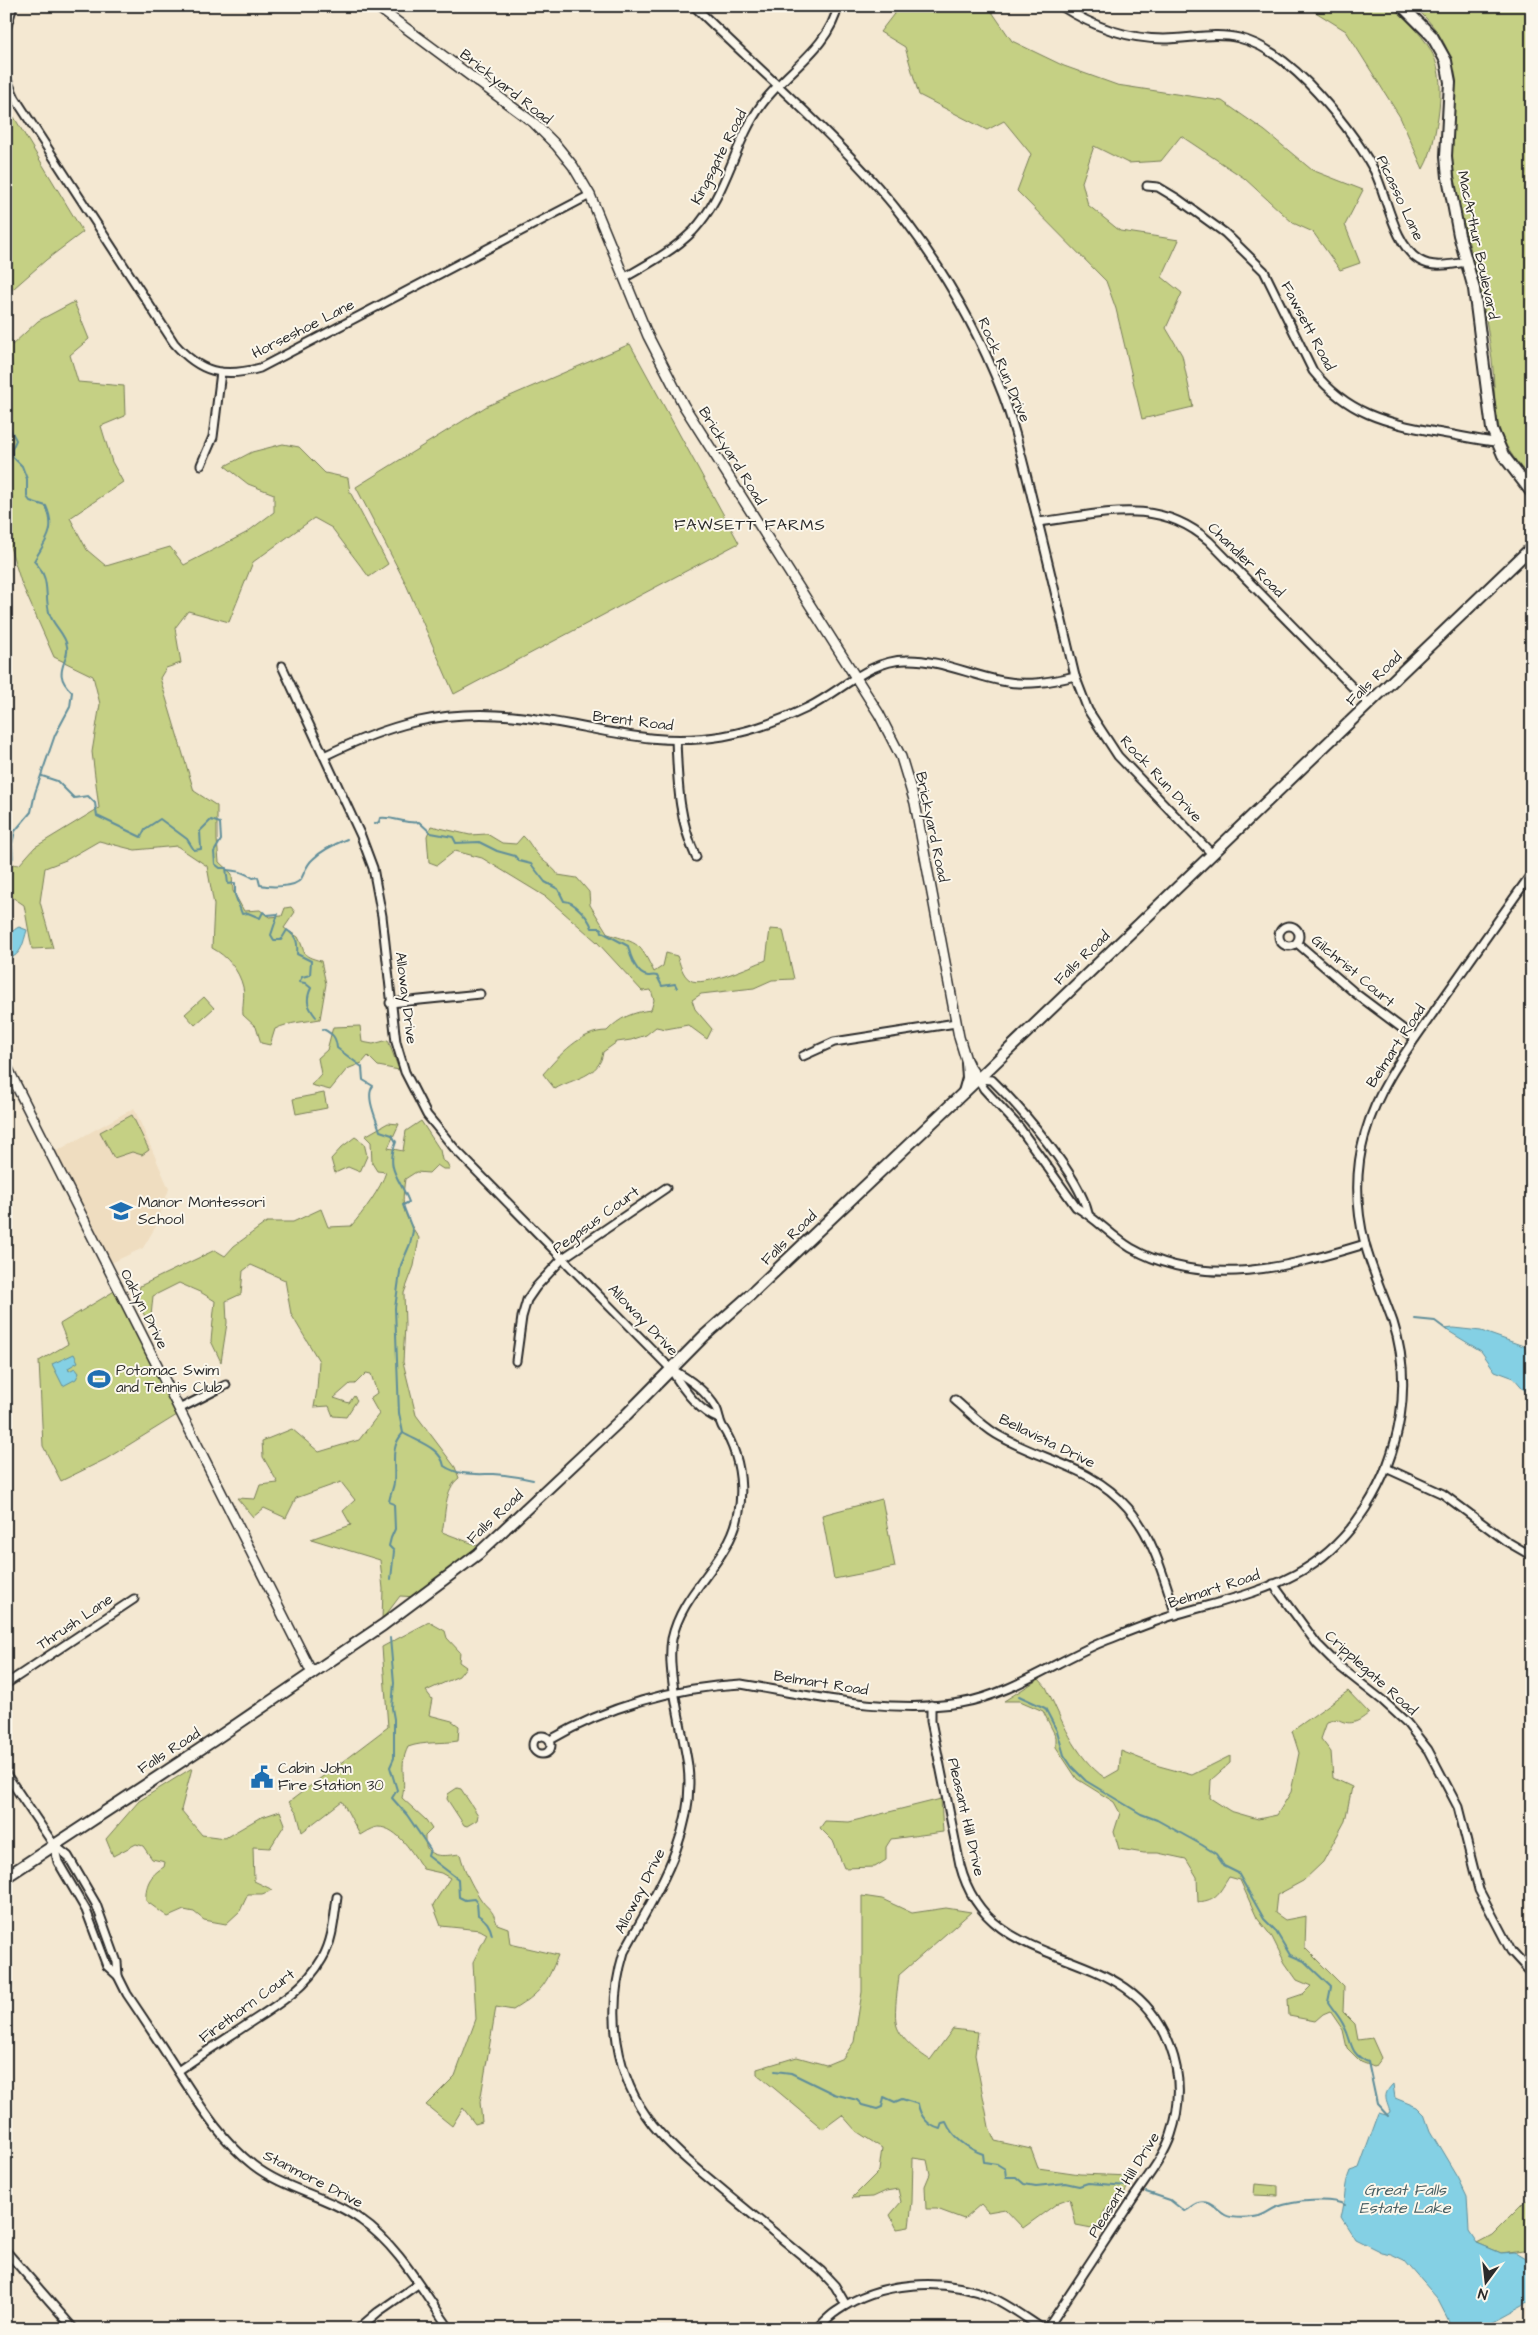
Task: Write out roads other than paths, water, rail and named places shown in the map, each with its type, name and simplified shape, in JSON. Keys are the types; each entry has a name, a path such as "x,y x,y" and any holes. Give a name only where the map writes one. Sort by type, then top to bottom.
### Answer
{"main road":[{"name":"MacArthur Boulevard","path":"1402,6 1432,36 1446,61 1450,98 1446,163 1459,235 1474,289 1490,417 1496,442 1513,469 1532,493"},
{"name":"Falls Road","path":"6,1877 214,1740 383,1625 478,1554 626,1415 671,1369 964,1092 1532,547"},
{"path":"964,1092 968,1078 967,1063"}],"street":[{"path":"6,29 13,6"},
{"name":"Brickyard Road","path":"376,6 534,123 565,155 590,195 648,336 684,406 857,678 892,738 908,778 915,804 956,1023 967,1063 984,1089 1019,1127 1076,1207 1088,1213 1110,1233 1131,1248 1147,1256 1174,1265 1215,1273 1235,1273 1281,1266 1365,1244"},
{"name":"Rock Run Drive","path":"694,6 847,154 879,188 916,234 948,283 978,338 1002,393 1016,434 1076,676 1088,710 1118,756 1212,854"},
{"name":"Kingsgate Road","path":"624,278 670,251 703,218 724,185 748,125 777,86 825,36 833,24 838,6"},
{"name":"Picasso Lane","path":"1061,6 1094,25 1120,34 1164,39 1227,36 1241,38 1276,56 1307,82 1354,135 1374,172 1404,245 1413,256 1422,262 1435,265 1467,262"},
{"name":"Horseshoe Lane","path":"6,78 15,98 174,343 185,356 212,371 240,374 260,368 590,195"},
{"name":"Fawsett Road","path":"1147,186 1158,187 1178,199 1225,233 1264,272 1313,371 1323,384 1345,403 1385,422 1496,442"},
{"path":"201,465 213,437 221,372"},
{"name":"Chandler Road","path":"1038,522 1138,511 1174,518 1209,541 1370,704"},
{"name":"Brent Road","path":"324,756 360,738 393,726 460,714 515,716 629,737 676,740 723,736 771,723 810,707 875,666 892,661 925,661 1018,683 1048,683 1076,676"},
{"name":"Alloway Drive","path":"282,666 361,836 373,868 382,916 390,1003 396,1042 404,1072 427,1115 455,1149 671,1369 682,1386 708,1415 719,1419"},
{"path":"676,740 679,805 687,835 696,857"},
{"name":"Belmart Road","path":"550,1740 591,1719 676,1692 716,1685 741,1684 906,1708 964,1702 995,1693 1102,1642 1176,1615 1246,1596 1296,1574 1313,1563 1344,1536 1368,1505 1386,1468 1400,1418 1403,1392 1402,1366 1393,1322 1365,1244 1359,1217 1357,1192 1364,1137 1382,1088 1415,1038 1532,873"},
{"name":"Gilchrist Court","path":"1297,943 1355,993 1415,1038"},
{"path":"390,1003 480,994"},
{"path":"803,1056 834,1042 956,1023"},
{"name":"Oaklyn Drive","path":"6,1065 312,1673"},
{"name":"Brickyard Road","path":"978,1078 992,1080 1028,1119 1056,1156 1080,1193 1088,1213"},
{"name":"Pegasus Court","path":"516,1361 522,1316 527,1300 536,1287 563,1258 666,1188"},
{"name":"Alloway Drive","path":"671,1369 690,1378 716,1408 719,1419 734,1448 740,1473 741,1500 726,1547 679,1615 672,1640 671,1656 688,1767 688,1805 676,1851 624,1952 619,1970 615,1993 614,2021 622,2064 637,2100 652,2124 671,2145 821,2271 835,2286 846,2305"},
{"path":"179,1409 226,1385"},
{"name":"Bellavista Drive","path":"955,1400 996,1434 1037,1454 1064,1462 1087,1474 1102,1484 1128,1507 1150,1542 1176,1615"},
{"path":"1386,1468 1443,1494 1506,1541 1532,1556"},
{"name":"Cripplegate Road","path":"1273,1584 1317,1644 1406,1722 1428,1750 1458,1807 1479,1890 1511,1951 1532,1974"},
{"name":"Thrush Lane","path":"6,1684 134,1599"},
{"name":"Pleasant Hill Drive","path":"931,1706 931,1721 960,1865 964,1880 978,1906 1006,1933 1033,1947 1092,1968 1134,1992 1151,2010 1166,2034 1178,2073 1177,2114 1164,2151 1045,2329"},
{"path":"6,1774 54,1845"},
{"name":"Stanmore Drive","path":"54,1845 68,1856 96,1904 117,1962 118,1976"},
{"name":"Stanmore Drive","path":"54,1845 58,1862 86,1910 107,1966 118,1976 127,1994 207,2117 226,2140 254,2165 279,2181 339,2207 362,2220 391,2248 450,2329"},
{"name":"Firethorn Court","path":"178,2071 282,2001 306,1981 321,1960 329,1944 337,1897"},
{"path":"6,2250 74,2329"},
{"path":"358,2329 378,2312 418,2284"},
{"path":"816,2329 846,2305 887,2289 916,2284 944,2285 968,2289 991,2297 1045,2329"}],"water":[{"path":"19,927 27,930 23,944 16,955 8,959 6,945 8,937"},
{"path":"1445,1329 1481,1331 1532,1349 1532,1399 1514,1378 1495,1371 1481,1351"},
{"path":"74,1354 78,1362 68,1368 69,1371 75,1368 79,1373 76,1379 63,1386 52,1364"},
{"name":"Great Falls Estate Lake","path":"1393,2084 1395,2098 1417,2107 1424,2114 1430,2131 1458,2178 1467,2197 1469,2231 1477,2243 1501,2253 1515,2252 1532,2262 1532,2300 1479,2329 1453,2329 1437,2298 1404,2260 1381,2252 1355,2239 1341,2217 1346,2183 1350,2171 1359,2168 1379,2113 1386,2115 1390,2112 1386,2094"}],"waterway":[{"path":"6,421 16,440 12,449 12,456 22,466 27,479 27,497 30,501 46,506 49,515 50,529 46,541 34,561 45,580 49,612 66,641 67,652 62,668 62,679 72,692 70,707 55,735 35,793 31,812 15,831 12,844 13,858 6,866"},
{"path":"42,776 57,781 74,798 88,796 95,803 97,816 141,837 145,829 160,819 187,839 194,850 201,849 200,831 211,820 220,823 221,840 214,852 215,864 220,868 226,868 228,884 235,883 235,895 242,914 248,913 260,918 263,912 267,915 278,914 271,935 274,940 281,940 287,930 296,940 297,954 311,961 310,975 302,977 299,982 305,983 311,988 308,1004 316,1017"},
{"path":"375,824 379,822 380,818 419,822 431,833 453,837 456,843 479,842 497,851 515,856 519,861 531,864 545,882 558,889 564,901 581,911 592,928 601,928 602,932 628,946 634,964 640,972 648,976 657,976 662,986 675,984 677,988"},
{"path":"227,870 241,872 253,878 258,877 260,885 293,884 301,879 309,864 317,856 347,839"},
{"path":"323,1029 333,1036 337,1048 362,1067 363,1080 373,1086 370,1095 374,1114 380,1131 392,1135 396,1142 392,1160 393,1167 409,1202 403,1205 413,1231 401,1265 395,1308 399,1413 403,1433 434,1450 444,1466 450,1469 468,1474 493,1474 533,1480"},
{"path":"1415,1319 1435,1321 1447,1330"},
{"path":"391,1579 394,1551 389,1546 395,1529 394,1504 389,1502 394,1483 396,1444 403,1433"},
{"path":"390,1638 394,1683 392,1708 394,1719 394,1758 390,1767 397,1790 392,1798 407,1815 430,1849 428,1856 458,1879 459,1897 465,1900 474,1899 477,1903 478,1915 487,1923 492,1935"},
{"path":"1019,1696 1045,1708 1057,1731 1064,1755 1072,1767 1086,1781 1141,1814 1157,1820 1202,1845 1216,1854 1224,1866 1238,1873 1264,1919 1275,1930 1290,1955 1304,1961 1331,1987 1328,2002 1347,2032 1354,2051 1368,2062 1377,2104 1388,2116"},
{"path":"775,2071 791,2073 834,2094 857,2100 862,2105 877,2109 882,2107 884,2097 895,2102 902,2099 918,2104 928,2123 940,2129 942,2123 946,2122 952,2133 961,2142 983,2154 984,2162 997,2164 1005,2169 1006,2177 1016,2177 1024,2184 1036,2186 1065,2183 1079,2186 1088,2183 1128,2186"},
{"path":"1146,2192 1170,2200 1184,2211 1196,2204 1206,2202 1225,2215 1237,2218 1259,2216 1277,2207 1292,2203 1331,2201 1345,2205"}],"place":[{"name":"Manor Montessori School","path":"121,1211"},
{"name":"Potomac Swim and Tennis Club","path":"99,1379"},
{"name":"Cabin John Fire Station 30","path":"262,1777"}],"district":[{"name":"FAWSETT FARMS","path":"750,525"}]}
